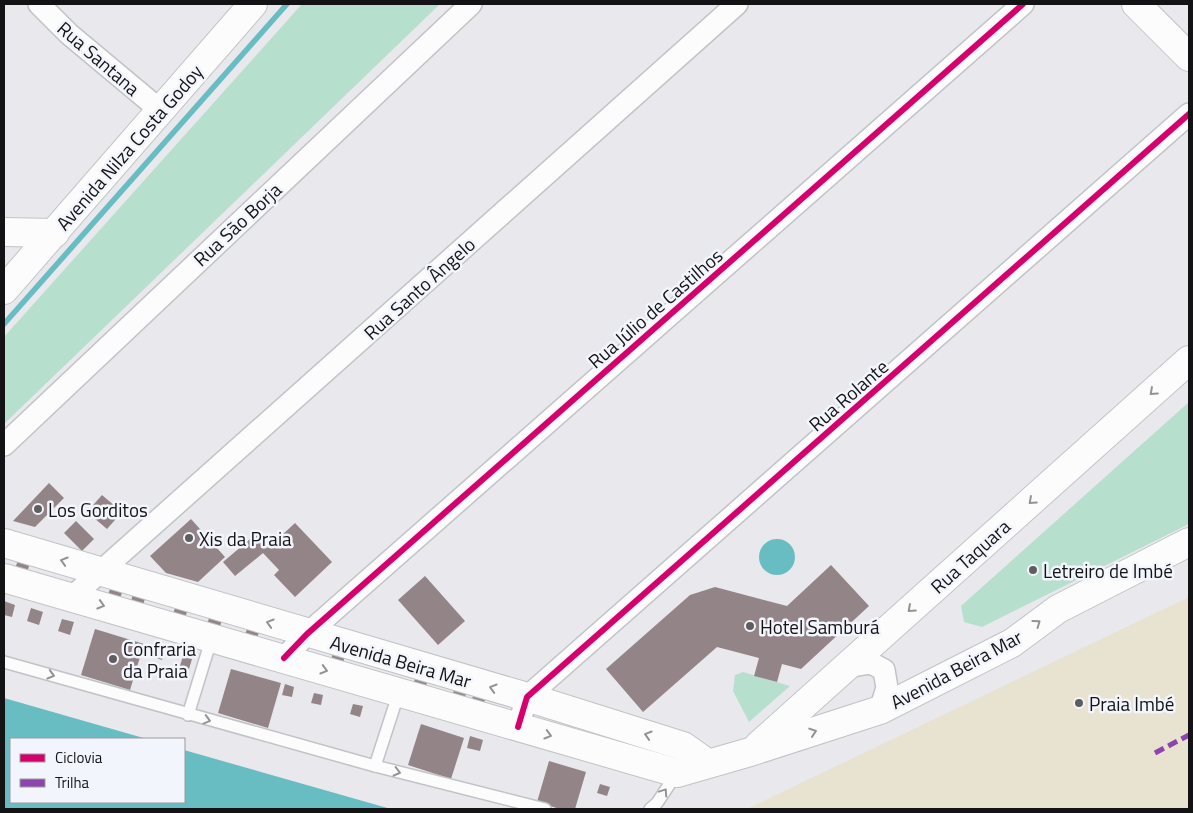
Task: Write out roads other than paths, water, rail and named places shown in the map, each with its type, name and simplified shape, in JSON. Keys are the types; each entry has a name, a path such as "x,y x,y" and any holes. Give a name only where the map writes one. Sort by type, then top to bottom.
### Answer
{"main road":[{"name":"Avenida Nilza Costa Godoy","path":"4,290 253,4"},
{"path":"1136,4 1189,57"},
{"path":"4,232 55,233"},
{"name":"Rua Taquara","path":"750,752 1189,360"},
{"name":"Avenida Beira Mar","path":"4,578 677,773 750,752 880,710 1012,643 1058,609 1189,542"},
{"name":"Avenida Beira Mar","path":"4,543 100,573 527,697 683,746 708,763"}],"street":[{"name":"Rua Santana","path":"39,4 69,34 160,110"},
{"name":"Rua São Borja","path":"4,445 471,4"},
{"name":"Rua Santo Ângelo","path":"72,597 737,4"},
{"name":"Rua Júlio de Castilhos","path":"284,658 308,634 1023,4"},
{"name":"Rua Rolante","path":"527,697 1189,114"},
{"path":"846,667 871,663 884,670 887,688 880,710"},
{"path":"518,727 527,697"},
{"path":"677,773 684,765 686,756 683,746"}],"lane":[{"path":"188,715 212,637"},
{"path":"4,662 188,715 545,809"},
{"path":"376,766 399,692"},
{"path":"650,809 657,804 677,773"}],"water":[{"path":"777,539 784,540 790,544 794,550 794,564 790,570 784,574 777,575 770,574 764,570 760,564 759,557 760,550 764,544 770,540"},
{"path":"4,698 144,738 10,738 10,803 185,803 185,750 391,809 4,809"}],"waterway":[{"path":"4,324 287,4"}],"place":[{"name":"Los Gorditos","path":"38,509"},
{"name":"Xis da Praia","path":"189,538"},
{"name":"Letreiro de Imbé","path":"1033,570"},
{"name":"Hotel Samburá","path":"750,626"},
{"name":"Confraria da Praia","path":"113,659"},
{"name":"Praia Imbé","path":"1079,703"}]}
